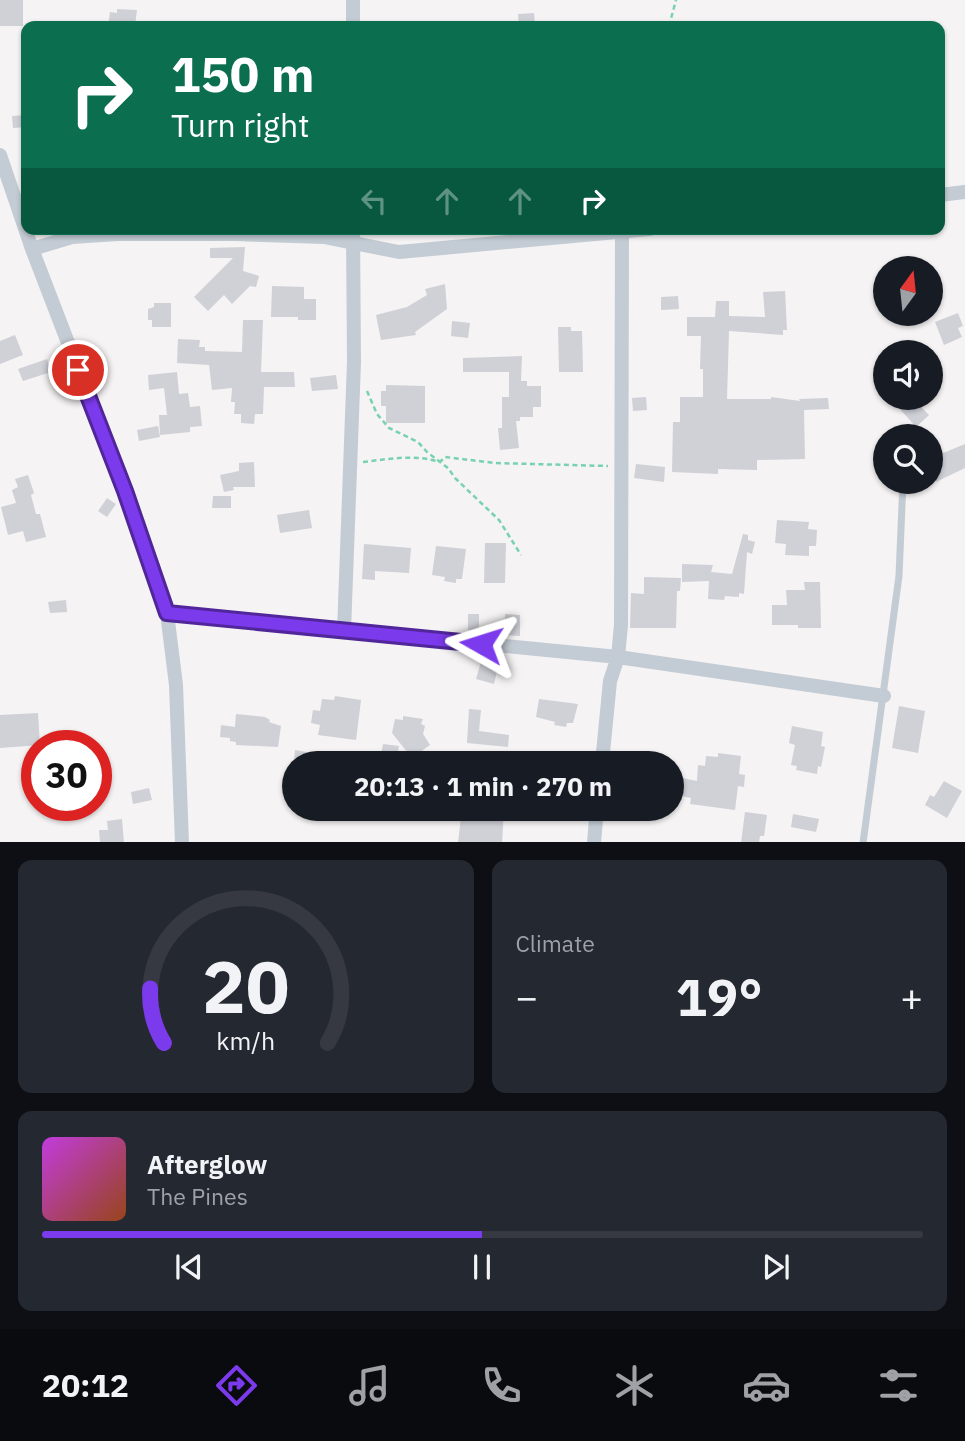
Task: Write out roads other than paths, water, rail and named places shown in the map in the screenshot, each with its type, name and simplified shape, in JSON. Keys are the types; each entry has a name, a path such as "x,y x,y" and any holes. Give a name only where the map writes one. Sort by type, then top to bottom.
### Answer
{"street":[{"path":"353,0 353,21"},
{"path":"0,155 21,217"},
{"path":"945,194 965,192"},
{"path":"27,235 125,491 167,613 176,685 182,842"},
{"path":"32,249 72,237 103,235"},
{"path":"261,235 353,236 399,252 589,235"},
{"path":"603,751 610,681 618,657 621,625 622,235"},
{"path":"344,631 354,362 353,236"},
{"path":"167,613 618,657 884,696"},
{"path":"594,842 596,821"}],"lane":[{"path":"863,842 899,576 902,494"}]}
